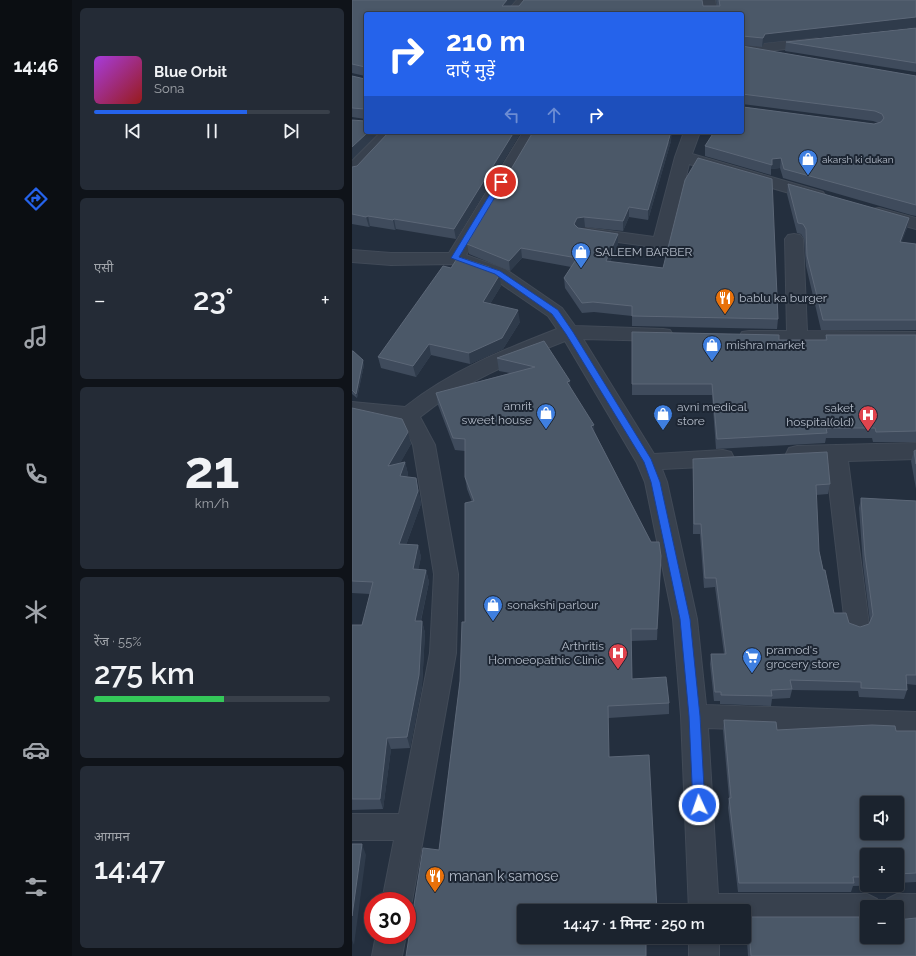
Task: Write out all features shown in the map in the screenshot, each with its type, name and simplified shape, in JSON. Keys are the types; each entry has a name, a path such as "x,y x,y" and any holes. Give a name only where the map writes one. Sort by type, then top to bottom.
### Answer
{"street":[{"path":"513,12 525,0"},
{"path":"708,0 711,12"},
{"path":"744,50 828,41"},
{"path":"744,50 795,59"},
{"path":"352,171 388,134"},
{"path":"455,258 531,134"},
{"path":"585,233 661,243 683,157 691,134"},
{"path":"683,157 833,200"},
{"path":"863,209 916,224"},
{"path":"794,239 796,338"},
{"path":"352,256 391,259 455,258 498,273 555,312 569,332 648,462 656,482 685,619 694,716 703,904"},
{"path":"353,410 409,415 430,398 495,362 569,332 679,335"},
{"path":"734,337 916,338"},
{"path":"399,892 443,652 446,574 424,446 409,415"},
{"path":"774,455 836,452 916,451"},
{"path":"836,452 857,625"},
{"path":"648,462 742,457"},
{"path":"694,716 916,724"},
{"path":"352,828 410,827"},
{"path":"751,916 860,909"},
{"path":"904,909 916,909"},
{"path":"387,956 389,944"},
{"path":"704,944 704,956"}],"building":[{"path":"352,0 507,0 502,6 519,6 524,0 702,0 703,6 720,6 719,0 916,0 916,17 765,34 763,38 744,36 744,12 364,12 364,67 352,64"},
{"path":"916,28 916,63 786,42"},
{"path":"744,46 916,76 916,205 784,169 781,158 772,159 772,165 705,146 713,134 744,134 744,107 874,124 881,122 884,118 882,114 875,111 744,94"},
{"path":"352,76 364,79 364,109 352,108"},
{"path":"352,120 364,121 364,134 366,134 352,147"},
{"path":"387,134 513,134 454,229 352,214 352,167 357,166"},
{"path":"532,134 670,134 648,210 629,207 623,221 584,217 577,218 574,224 578,228 618,234 606,261 663,268 685,180 698,158 772,179 778,319 632,316 632,306 593,302 582,303 564,278 577,258 521,248 509,261 467,244"},
{"path":"788,184 909,218 900,242 916,244 916,320 823,320 807,256 806,229 803,224 798,223"},
{"path":"458,257 489,267 500,274 483,302 518,310 502,338 469,353 429,344 413,366 378,357 443,266 451,268"},
{"path":"632,332 779,335 779,340 827,340 826,335 916,335 916,431 876,432 875,428 826,428 827,433 717,439 712,384 632,384"},
{"path":"544,341 570,381 567,382 594,425 591,426 651,542 659,542 661,556 657,629 631,629 632,679 666,677 669,703 608,706 609,757 649,755 657,904 517,904 517,944 646,944 646,956 406,956 408,944 416,944 416,892 423,848 439,850 460,681 462,622 465,622 465,503 474,501 465,477 465,439 453,438 436,393 535,367 497,358"},
{"path":"352,351 363,360 356,394 352,390"},
{"path":"352,408 402,419 408,432 388,466 405,462 400,476 416,478 418,491 399,544 418,545 413,569 426,570 415,621 422,621 419,675 407,737 387,738 380,799 352,799 352,625 362,625 373,582 352,581"},
{"path":"916,450 916,464 914,451"},
{"path":"827,452 830,484 816,485 819,551 823,570 825,570 834,613 846,613 849,623 860,627 869,624 873,615 865,555 861,498 916,501 916,675 906,675 907,690 861,688 861,682 790,680 792,689 771,690 772,696 721,695 721,692 715,692 711,654 726,654 716,578 705,578 701,524 694,524 693,459"},
{"path":"724,720 776,722 777,730 872,725 895,726 896,731 916,731 916,873 904,874 904,848 860,848 860,877 853,877 854,883 739,883 729,798 731,798"},
{"path":"352,844 362,844 352,916"},
{"path":"751,917 859,917 860,944 904,944 904,919 916,918 916,956 751,956"}],"place":[{"name":"akarsh ki dukan","path":"808,176"},
{"name":"SALEEM BARBER","path":"581,269"},
{"name":"bablu ka burger","path":"725,315"},
{"name":"mishra market","path":"712,362"},
{"name":"amrit sweet house","path":"546,430"},
{"name":"avni medical store","path":"663,431"},
{"name":"saket hospital(old)","path":"868,432"},
{"name":"sonakshi parlour","path":"493,622"},
{"name":"Arthritis Homoeopathic Clinic","path":"618,670"},
{"name":"pramod's grocery store","path":"752,674"},
{"name":"manan k samose","path":"435,893"}],"route":[{"path":"501,182 455,258 498,273 555,312 569,332 648,462 656,482 685,619 694,716 699,805"}]}
